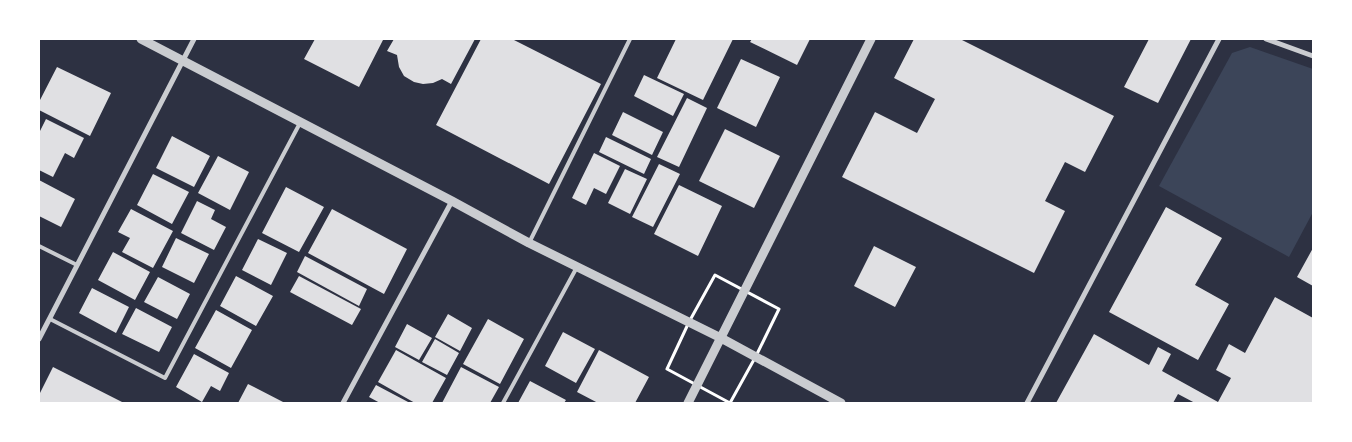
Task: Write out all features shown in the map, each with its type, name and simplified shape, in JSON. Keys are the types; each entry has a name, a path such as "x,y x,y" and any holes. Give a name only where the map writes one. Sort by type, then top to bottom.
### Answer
{"street":[{"path":"141,39 529,243 721,338 841,403"},
{"path":"39,339 194,39"},
{"path":"688,403 871,39"},
{"path":"1027,403 1219,39"},
{"path":"1266,39 1313,56"},
{"path":"343,403 452,201"}],"lane":[{"path":"529,243 630,39"},
{"path":"50,318 165,378 301,122"},
{"path":"39,246 77,265"},
{"path":"503,403 577,267"}],"shaded area":[{"path":"1250,47 1313,69 1313,212 1289,257 1159,186 1232,53"}],"building":[{"path":"315,39 383,40 359,87 304,59"},
{"path":"394,39 475,39 451,84 442,79 433,83 423,84 414,82 404,76 399,67 397,55 387,51"},
{"path":"481,39 512,39 601,84 549,184 436,125"},
{"path":"676,39 733,39 703,100 657,78"},
{"path":"752,39 810,39 797,65 750,42"},
{"path":"914,39 960,39 1114,116 1085,172 1065,162 1045,201 1065,211 1034,273 842,177 875,112 917,133 935,99 894,78"},
{"path":"1149,39 1191,39 1158,103 1124,87"},
{"path":"741,59 780,77 756,127 717,108"},
{"path":"57,67 111,93 90,136 39,110 39,102"},
{"path":"644,75 684,94 673,116 634,96"},
{"path":"687,98 707,108 679,167 657,157"},
{"path":"623,112 663,132 652,155 612,135"},
{"path":"46,119 84,138 74,158 65,153 53,177 39,170 39,133"},
{"path":"725,129 780,156 754,208 699,181"},
{"path":"172,136 210,156 194,187 156,168"},
{"path":"606,137 651,159 644,174 599,152"},
{"path":"594,153 620,166 606,194 594,188 586,205 572,198"},
{"path":"218,156 249,172 230,210 198,193"},
{"path":"659,164 680,174 653,227 632,217"},
{"path":"625,169 647,179 630,214 608,203"},
{"path":"153,174 189,192 172,224 137,205"},
{"path":"39,180 75,199 61,227 39,216"},
{"path":"679,185 722,206 698,256 654,234"},
{"path":"286,187 324,207 299,252 262,233"},
{"path":"197,201 215,210 211,219 226,227 214,250 181,233"},
{"path":"1166,207 1222,238 1195,285 1229,304 1198,360 1109,312"},
{"path":"131,209 173,231 153,268 122,252 130,238 118,232"},
{"path":"332,209 407,249 384,294 308,253"},
{"path":"176,238 209,254 194,283 162,267"},
{"path":"258,239 287,253 271,285 242,270"},
{"path":"874,246 916,267 895,307 854,286"},
{"path":"1313,248 1313,286 1297,277"},
{"path":"113,252 150,272 135,300 98,280"},
{"path":"305,256 367,289 359,306 297,272"},
{"path":"236,276 273,296 256,326 220,306"},
{"path":"299,276 361,309 352,325 290,292"},
{"path":"158,277 190,294 177,319 144,302"},
{"path":"92,288 129,307 116,333 79,313"},
{"path":"1275,297 1313,318 1313,403 1195,403 1178,394 1173,403 1056,403 1094,334 1149,365 1158,347 1171,354 1162,371 1218,402 1231,378 1216,370 1229,344 1245,353"},
{"path":"136,308 172,327 159,352 122,334"},
{"path":"216,310 252,330 231,368 195,348"},
{"path":"448,314 472,328 460,351 435,337"},
{"path":"488,319 524,339 500,384 463,364"},
{"path":"407,324 432,338 419,360 395,347"},
{"path":"563,332 595,349 576,383 545,366"},
{"path":"435,339 459,353 447,375 422,362"},
{"path":"396,350 446,378 432,403 415,403 378,382"},
{"path":"599,350 649,377 635,403 598,403 577,392"},
{"path":"194,354 229,373 220,391 211,386 202,402 176,387"},
{"path":"53,367 124,403 39,403 39,395"},
{"path":"461,367 499,387 490,403 442,403"},
{"path":"530,381 566,400 564,403 518,403"},
{"path":"248,384 285,403 238,403"},
{"path":"376,385 410,403 380,403 369,397"}]}
